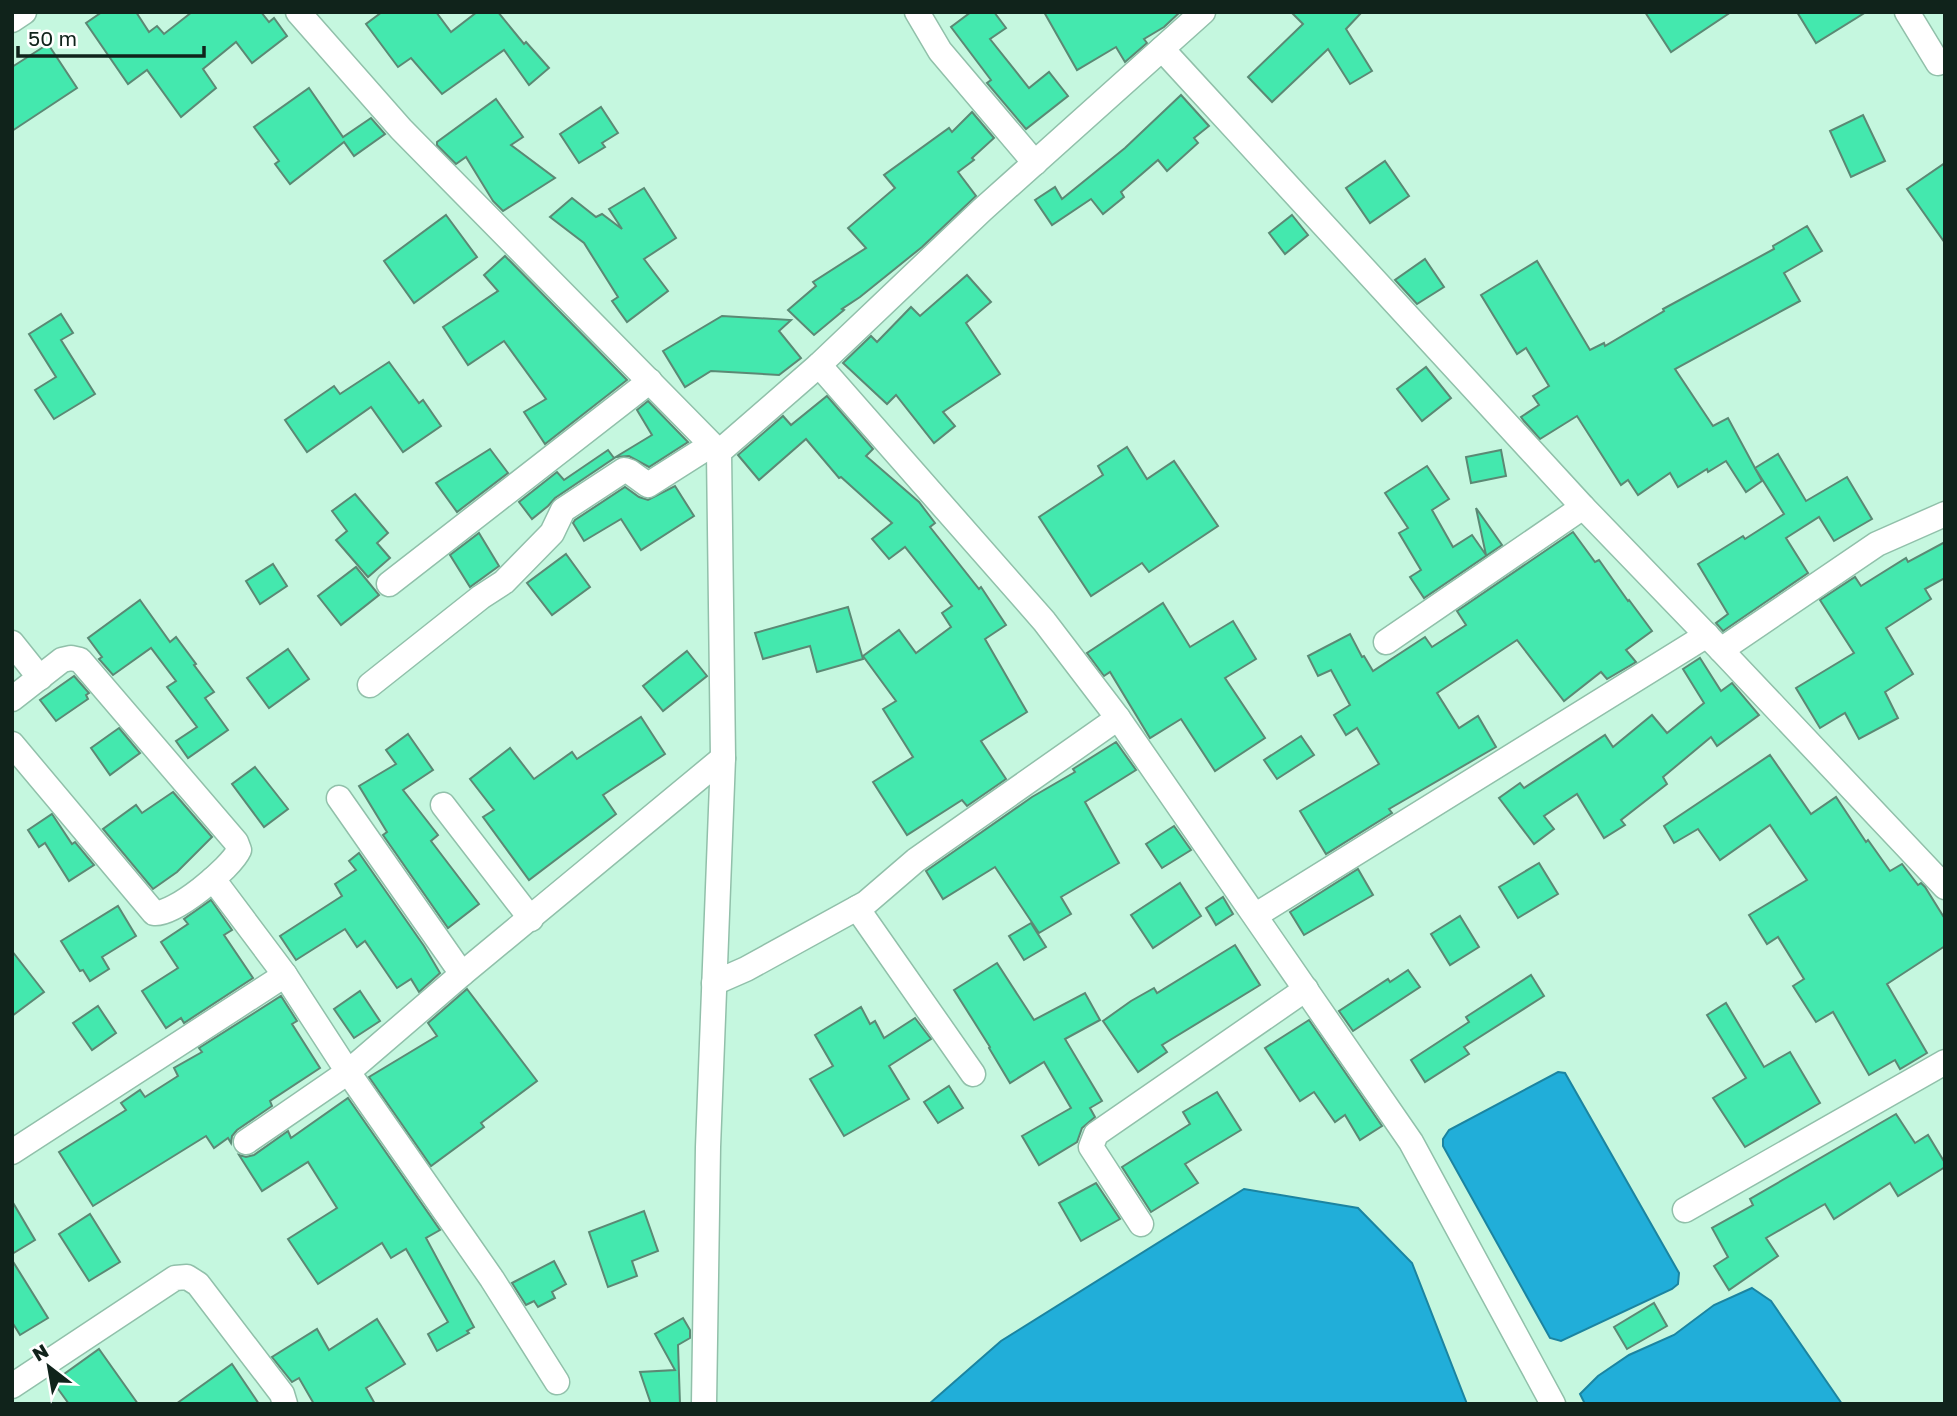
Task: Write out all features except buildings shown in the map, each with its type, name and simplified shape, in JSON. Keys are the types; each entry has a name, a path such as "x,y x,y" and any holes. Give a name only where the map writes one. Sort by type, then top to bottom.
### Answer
{"street":[{"path":"12,20 24,12"},
{"path":"298,12 401,129 715,448 723,758 708,1147 704,1404"},
{"path":"917,12 940,51 1035,163"},
{"path":"1907,12 1938,63"},
{"path":"370,685 481,597 504,582 552,533 563,510 624,470 631,471 648,485 715,448 819,365 982,210 1162,49 1195,15"},
{"path":"1162,49 1583,507 1945,887"},
{"path":"819,365 1044,621 1118,718 1411,1142 1553,1404"},
{"path":"389,584 650,381"},
{"path":"1386,642 1583,507"},
{"path":"1255,915 1877,544 1945,514"},
{"path":"12,643 40,678"},
{"path":"12,699 62,660 80,660 236,842 239,850 235,858 213,880 165,913 154,913 12,744"},
{"path":"714,983 746,969 866,903 916,860 1118,718"},
{"path":"246,1142 348,1072 723,758"},
{"path":"339,798 462,974"},
{"path":"443,805 531,919"},
{"path":"213,880 285,975 348,1072 492,1279 557,1382"},
{"path":"856,908 973,1074"},
{"path":"12,1152 285,975"},
{"path":"1141,1224 1091,1147 1096,1134 1306,989"},
{"path":"1685,1210 1945,1062"},
{"path":"12,1386 175,1278 187,1277 198,1284 282,1394 285,1404"}],"water":[{"path":"1558,1072 1565,1073 1679,1273 1678,1284 1672,1289 1561,1341 1550,1338 1443,1146 1443,1139 1449,1130"},
{"path":"1244,1189 1358,1208 1412,1263 1467,1404 929,1404 1001,1341"},
{"path":"1752,1288 1771,1301 1842,1404 1585,1404 1580,1394 1598,1376 1629,1355 1674,1335 1714,1305"}]}
